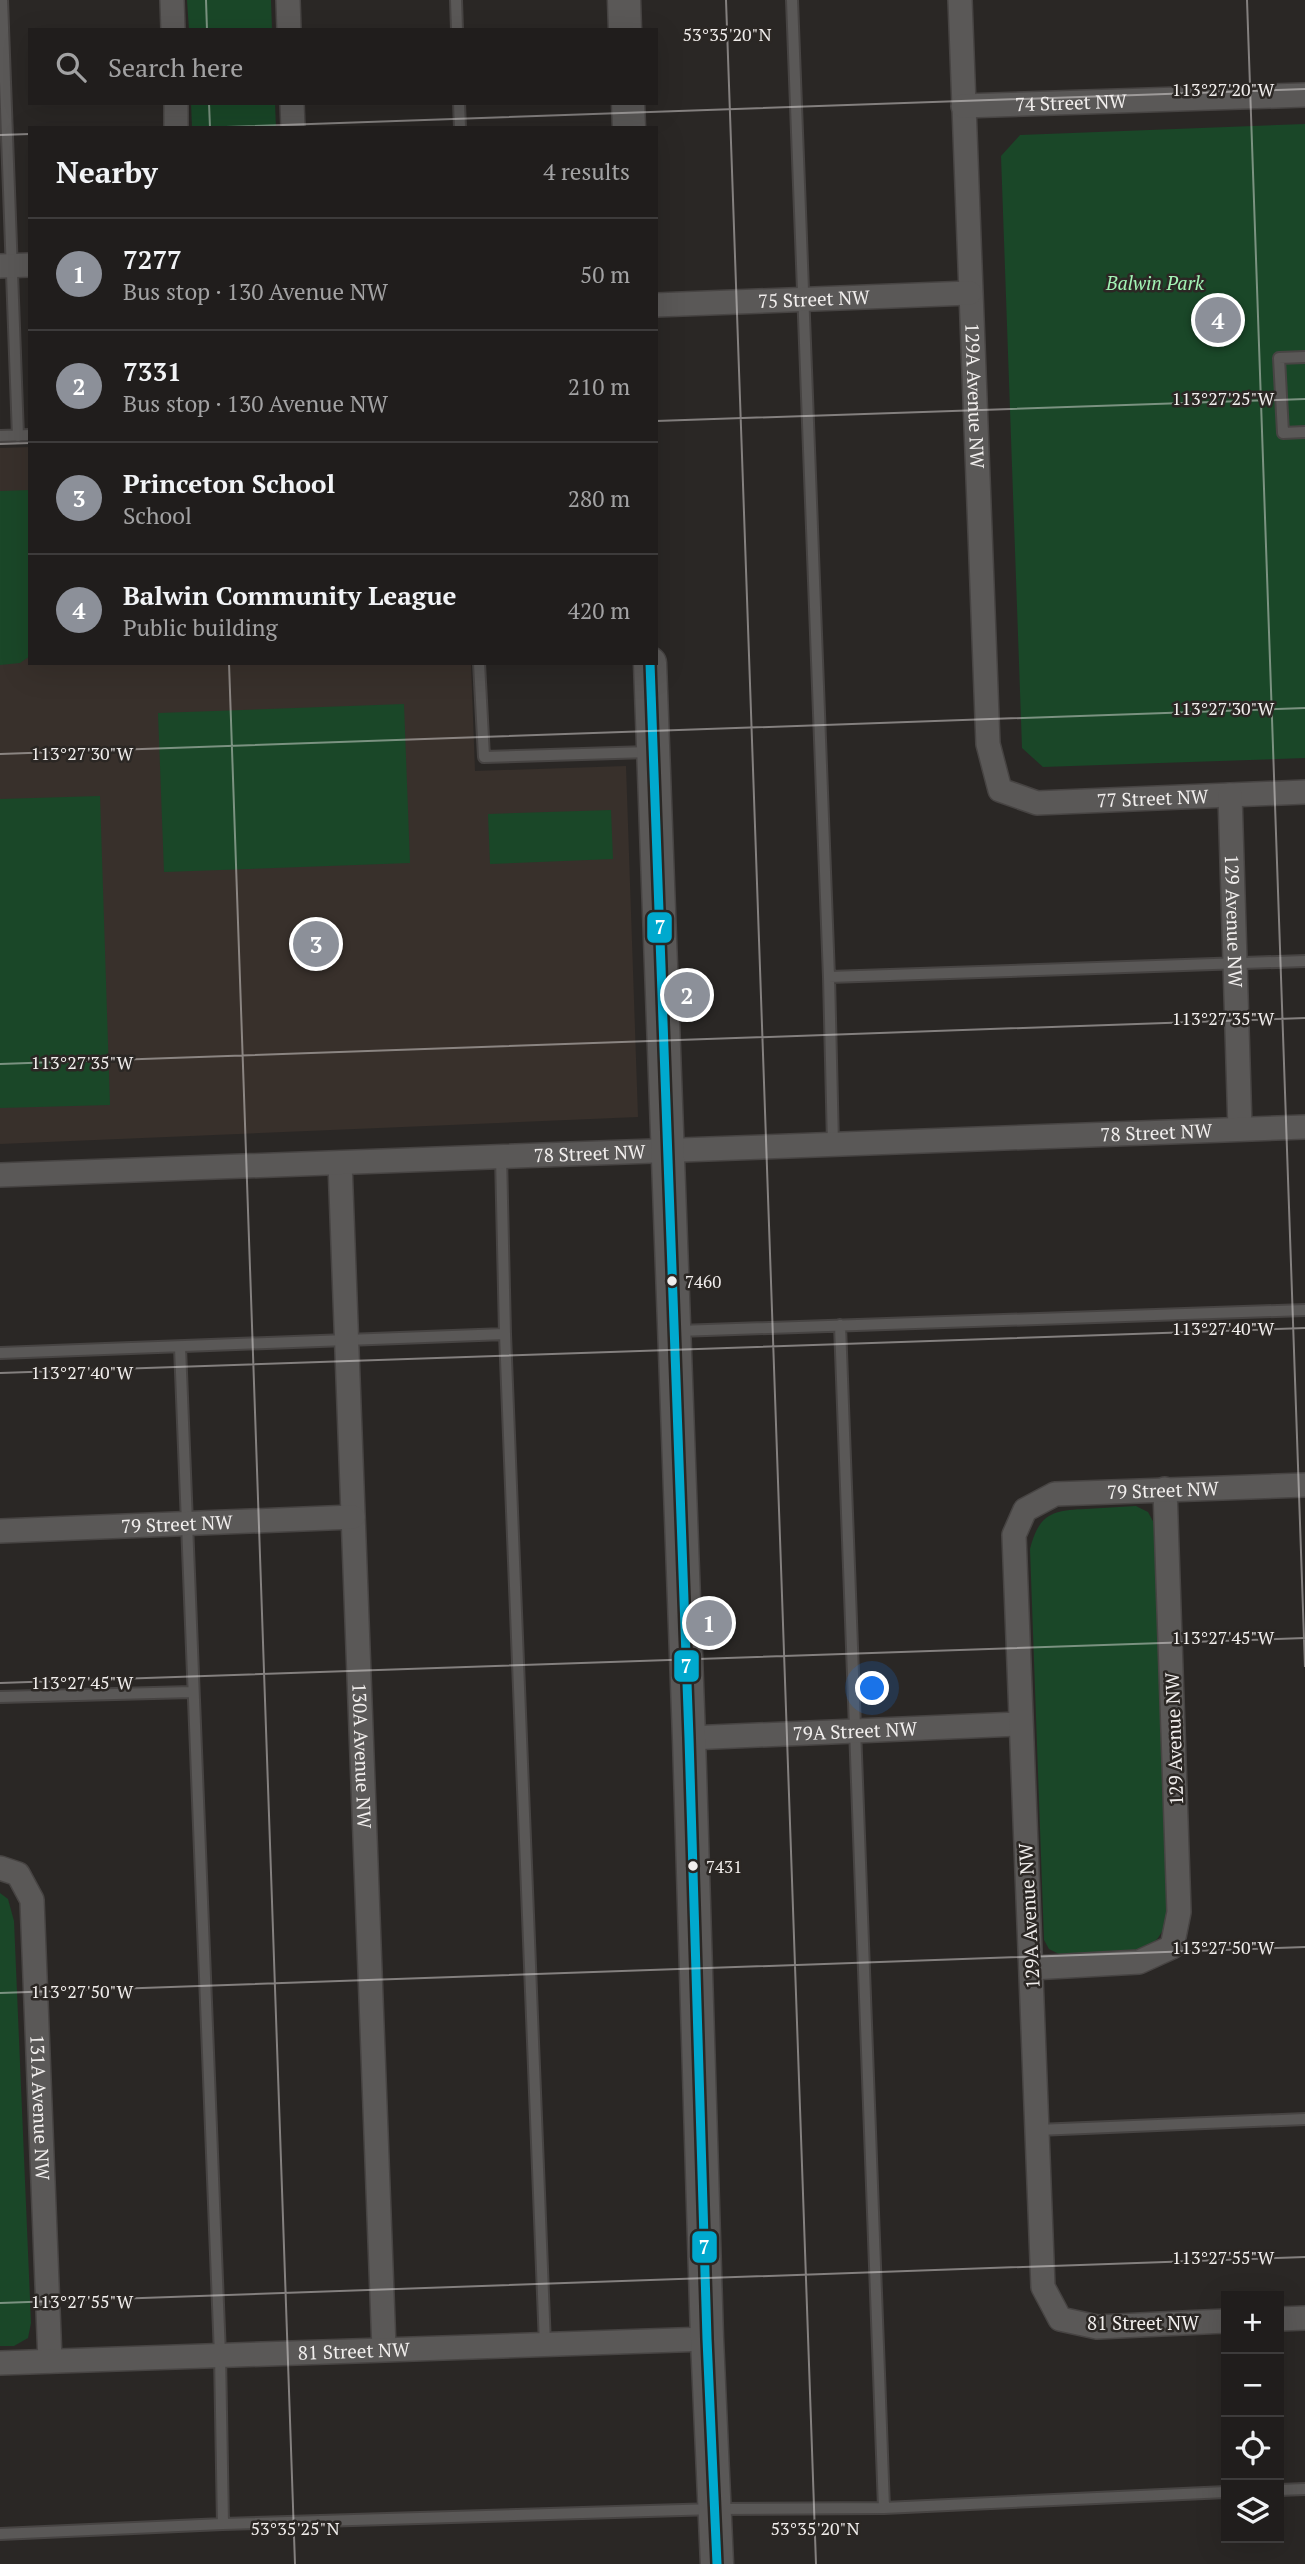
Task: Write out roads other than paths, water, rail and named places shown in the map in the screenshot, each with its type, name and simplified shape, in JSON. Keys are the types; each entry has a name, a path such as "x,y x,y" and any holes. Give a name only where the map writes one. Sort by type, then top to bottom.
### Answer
{"street":[{"path":"172,0 173,28"},
{"path":"288,0 289,28"},
{"path":"624,0 625,28"},
{"name":"129A Avenue NW","path":"960,0 988,744 1000,790"},
{"name":"74 Street NW","path":"963,106 1305,95"},
{"path":"176,105 176,126"},
{"path":"292,105 293,126"},
{"path":"628,105 629,126"},
{"name":"75 Street NW","path":"658,305 970,293"},
{"path":"650,665 676,1331 707,2339 717,2564"},
{"name":"77 Street NW","path":"1000,790 1037,803 1305,792"},
{"name":"129 Avenue NW","path":"1230,795 1240,1129"},
{"name":"78 Street NW","path":"0,1175 1305,1127"},
{"name":"130A Avenue NW","path":"340,1163 384,2349"},
{"name":"79 Street NW","path":"1025,1510 1055,1494 1305,1485"},
{"name":"129 Avenue NW","path":"1031,1968 1139,1962 1172,1947 1179,1912 1165,1489"},
{"name":"129A Avenue NW","path":"1025,1510 1014,1535 1042,2287 1060,2319"},
{"name":"79 Street NW","path":"0,1531 353,1517"},
{"name":"79A Street NW","path":"690,1738 1020,1724"},
{"name":"131A Avenue NW","path":"0,1868 18,1874 32,1900 50,2361"},
{"path":"1284,2319 1305,2318"},
{"name":"81 Street NW","path":"1060,2319 1097,2327 1221,2321"},
{"name":"81 Street NW","path":"0,2363 707,2339"}],"lane":[{"path":"2,0 14,266 18,436"},
{"path":"456,0 457,28"},
{"path":"792,0 833,1144"},
{"path":"459,105 460,126"},
{"path":"1305,357 1279,358 1283,433 1305,432"},
{"path":"0,436 28,435"},
{"path":"479,665 484,757 654,752"},
{"path":"829,977 1305,961"},
{"path":"501,1156 505,1334 545,2345"},
{"path":"676,1331 1305,1310"},
{"path":"840,1325 884,2508"},
{"path":"0,1353 505,1334"},
{"path":"180,1347 220,2356 223,2524"},
{"path":"0,1697 192,1692"},
{"path":"1037,2130 1305,2119"},
{"path":"1284,2490 1305,2489"},
{"path":"0,2534 223,2524 715,2509 884,2508 1221,2492"}],"place":[{"name":"Balwin Community League","path":"1218,320"},
{"name":"Princeton School","path":"316,944"},
{"name":"7331","path":"687,995"},
{"name":"7460","path":"672,1281"},
{"name":"7277","path":"709,1623"},
{"name":"7431","path":"693,1866"}],"park label":[{"name":"Balwin Park","path":"1155,283"}]}
